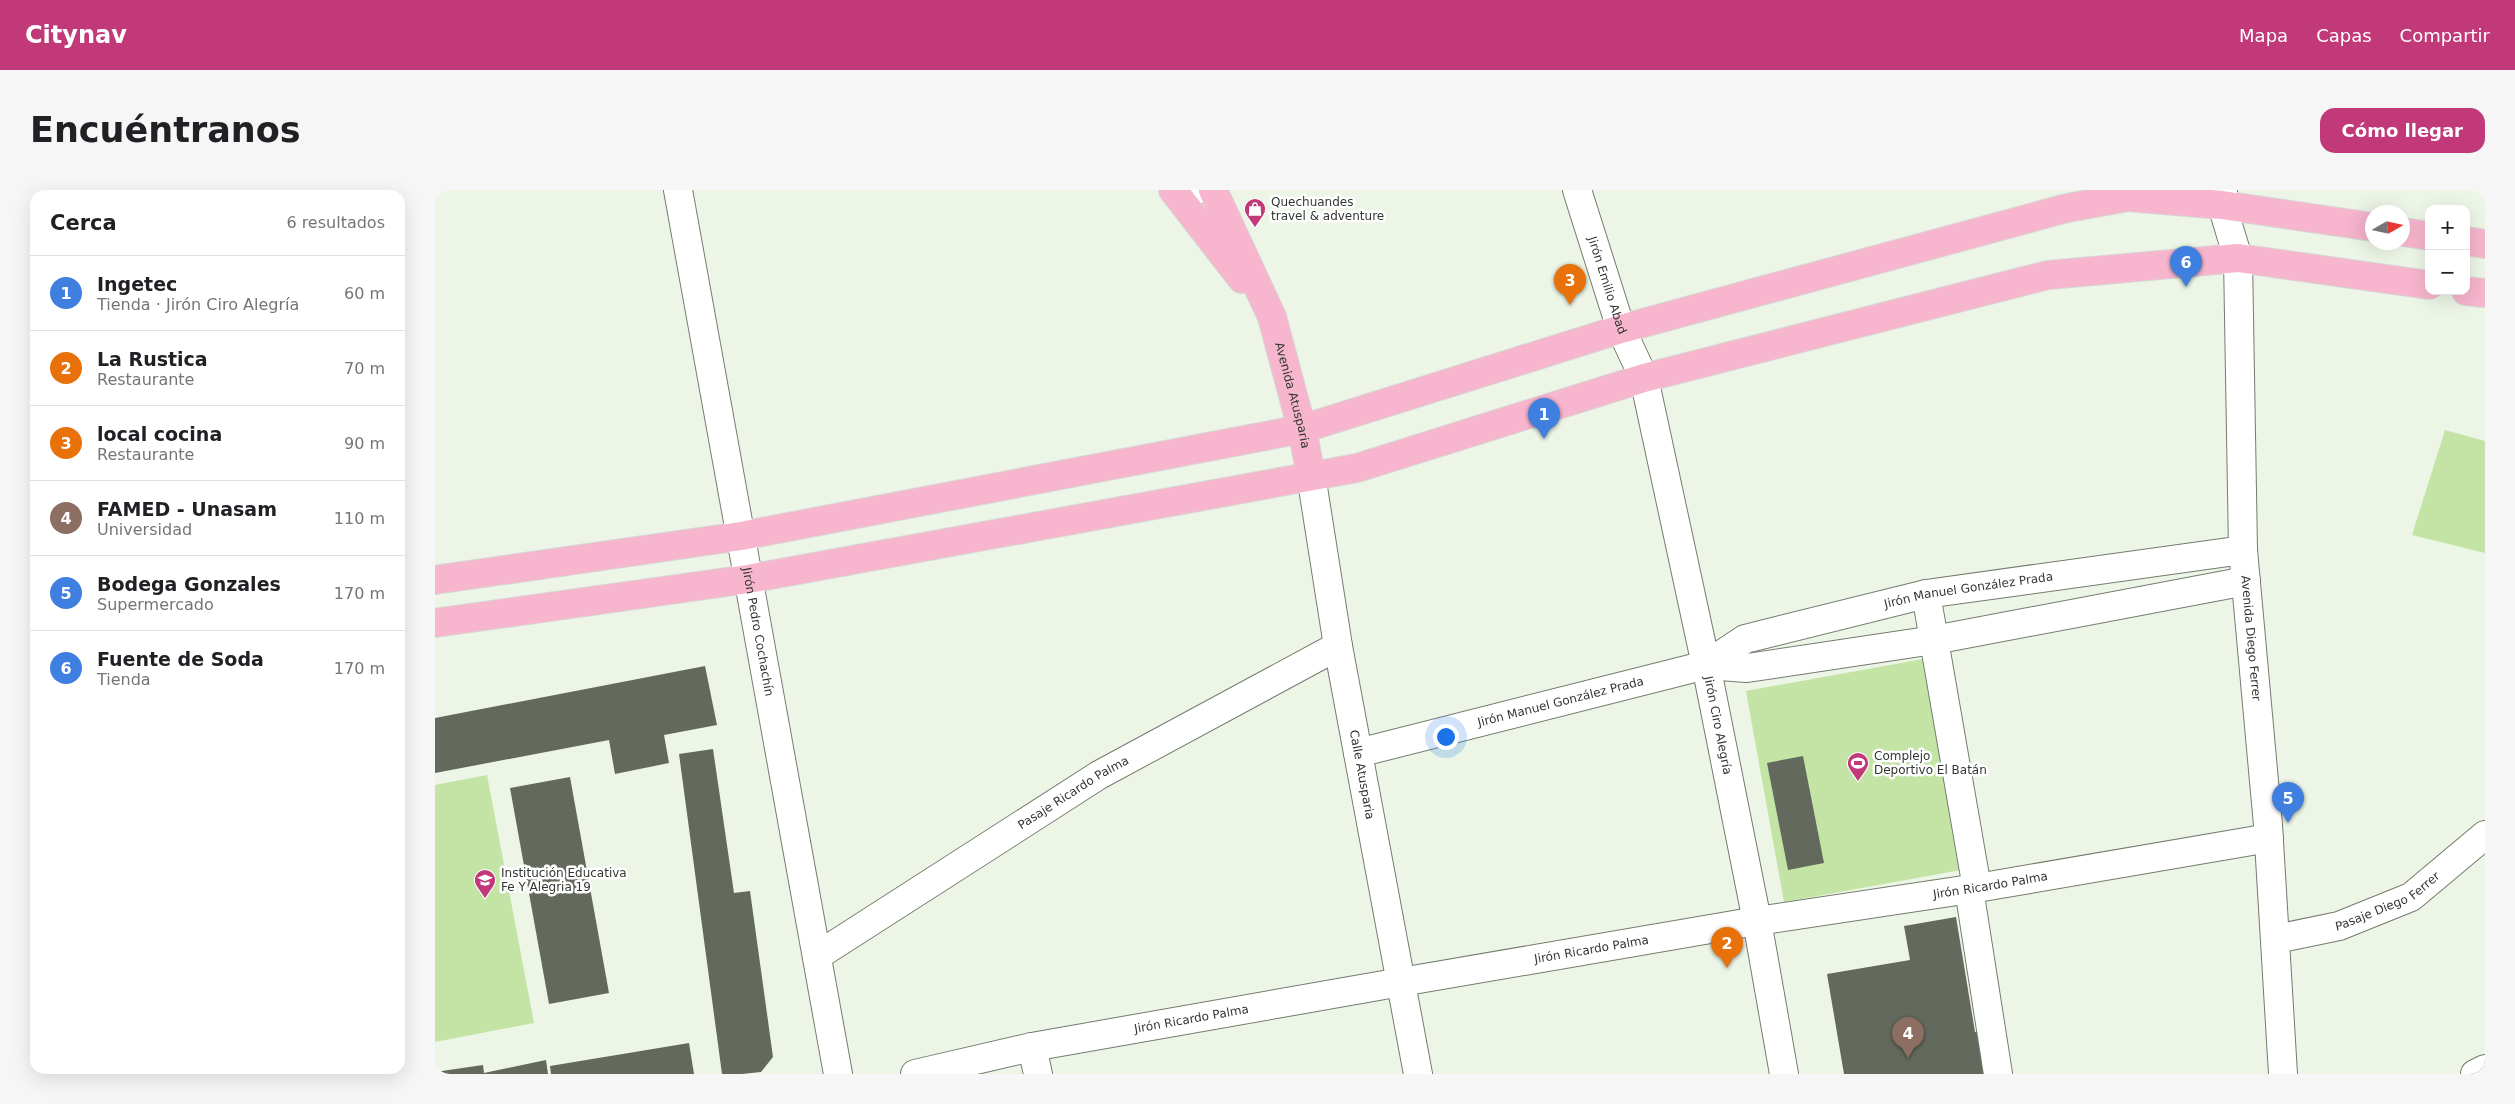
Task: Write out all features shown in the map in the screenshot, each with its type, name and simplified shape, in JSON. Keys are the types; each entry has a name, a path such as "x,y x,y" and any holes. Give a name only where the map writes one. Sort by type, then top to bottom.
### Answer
{"main road":[{"name":"Avenida Atusparia","path":"1213,190 1272,318 1302,429 1311,475"},
{"name":"Avenida Atusparia","path":"1182,192 1272,318"},
{"path":"435,580 741,536 1302,429 1621,329 2067,208 2129,197 2222,197 2365,226"},
{"path":"2410,233 2425,235"},
{"path":"2470,242 2485,244"},
{"path":"435,623 748,579 1357,468 1644,378 2048,275 2238,258 2425,284"},
{"path":"2470,292 2485,294"}],"street":[{"name":"Jirón Pedro Cochachín","path":"677,190 838,1074"},
{"name":"Jirón Emilio Abad","path":"1577,190 1621,329 1644,378"},
{"name":"Avenida Diego Ferrer","path":"2222,197 2238,258 2243,550 2269,838 2276,939 2280,1073"},
{"name":"Jirón Ciro Alegría","path":"1644,378 1706,665 1757,921 1784,1074"},
{"name":"Calle Atusparia","path":"1311,475 1338,646 1418,1074"},
{"name":"Jirón Manuel González Prada","path":"1706,665 1745,639 1926,594 2243,550"},
{"name":"Jirón Manuel González Prada","path":"1357,752 1706,665 1747,668 1934,640 2246,581"},
{"path":"1926,594 1973,889 1998,1074"},
{"name":"Pasaje Ricardo Palma","path":"817,956 1099,775 1338,646"},
{"name":"Pasaje Diego Ferrer","path":"2276,939 2339,926 2411,896 2485,835"},
{"name":"Jirón Ricardo Palma","path":"915,1074 1032,1047 1401,982 1757,921 1973,889 2269,838"},
{"path":"1032,1047 1038,1074"},
{"path":"2475,1074 2485,1069"}],"green space":[{"path":"2445,430 2485,441 2485,553 2412,535"},
{"path":"1923,659 1961,870 1784,902 1746,691"},
{"path":"487,775 534,1023 435,1042 435,785"}],"building":[{"path":"705,666 717,725 664,735 669,763 615,774 609,740 435,773 435,718"},
{"path":"713,749 734,893 750,891 773,1057 761,1072 722,1074 679,754"},
{"path":"1803,756 1824,863 1788,870 1767,763"},
{"path":"570,777 609,993 549,1004 510,788"},
{"path":"1956,917 1975,1032 1989,1030 1996,1074 1844,1074 1827,974 1910,960 1904,926"},
{"path":"689,1043 694,1074 551,1074 550,1066"},
{"path":"546,1060 548,1074 435,1074 435,1072 483,1065 484,1073"}],"place":[{"name":"Quechuandes travel & adventure","path":"1255,228"},
{"name":"Fuente de Soda","path":"2186,287"},
{"name":"local cocina","path":"1570,305"},
{"name":"Ingetec","path":"1544,439"},
{"name":"Complejo Deportivo El Batán","path":"1858,782"},
{"name":"Bodega Gonzales","path":"2288,823"},
{"name":"Institución Educativa Fe Y Alegria 19","path":"485,899"},
{"name":"La Rustica","path":"1727,968"},
{"name":"FAMED - Unasam","path":"1908,1058"}]}
